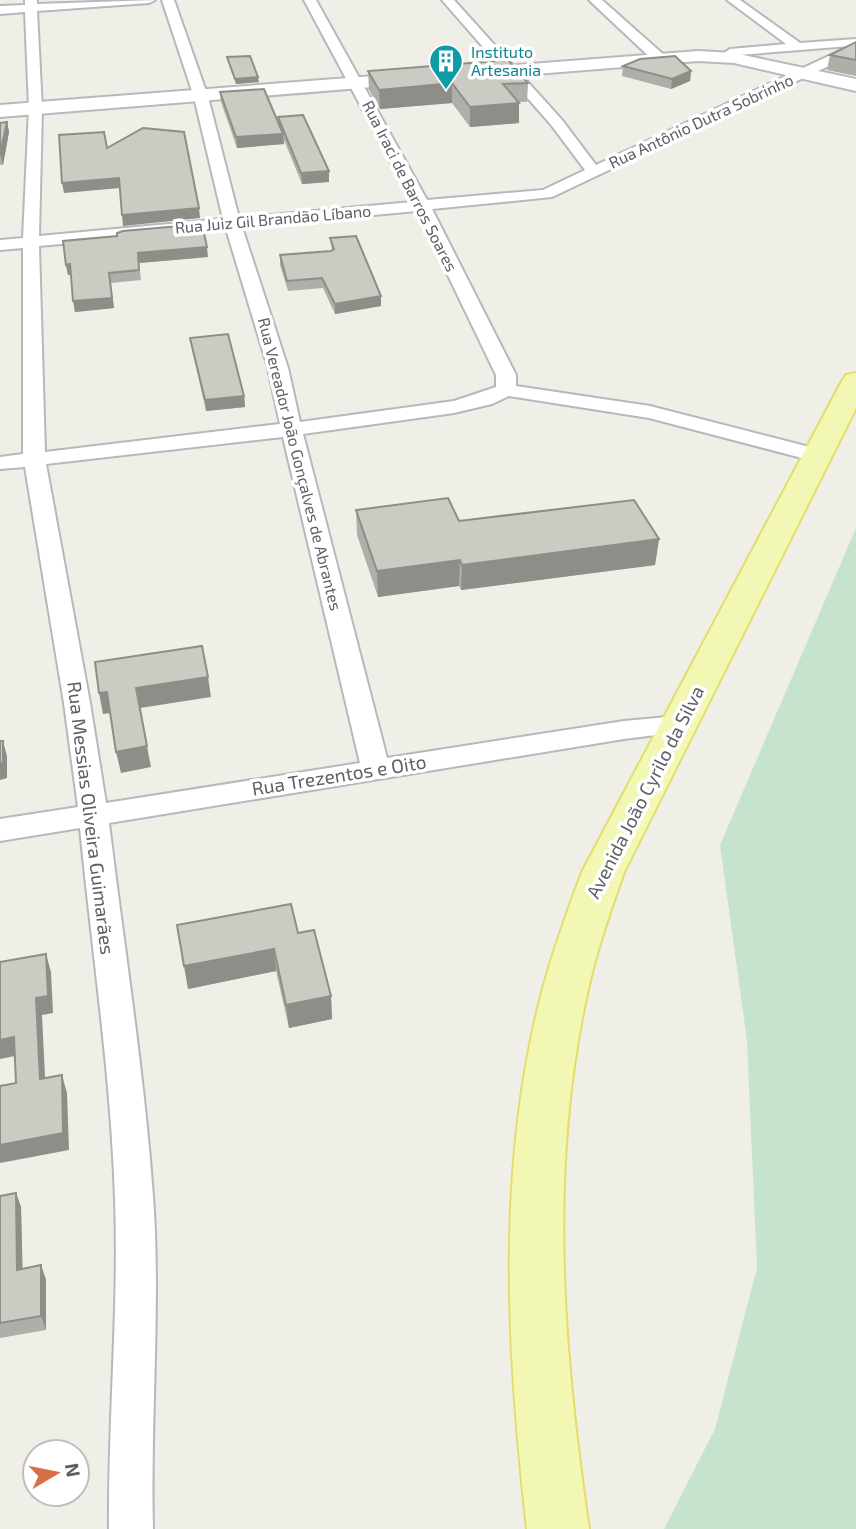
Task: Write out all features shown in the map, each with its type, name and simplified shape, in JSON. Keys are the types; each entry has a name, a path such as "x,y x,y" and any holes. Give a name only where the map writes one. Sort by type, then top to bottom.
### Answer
{"main road":[{"path":"0,109 730,53 804,72"},
{"path":"658,57 734,58 856,83"},
{"name":"Avenida João Cyrilo da Silva","path":"558,1529 541,1386 537,1222 539,1162 554,1050 586,913 603,872 678,724 856,381"}],"street":[{"path":"0,10 31,4 149,0"},
{"name":"Rua Vereador João Gonçalves de Abrantes","path":"168,0 200,95 232,223 278,368 294,428 306,493 376,769"},
{"name":"Rua Iraci de Barros Soares","path":"310,0 421,206 506,382"},
{"path":"448,0 557,124 594,172"},
{"path":"595,0 658,57"},
{"path":"733,0 796,46"},
{"name":"Rua Messias Oliveira Guimarães","path":"31,4 34,107 34,459 77,703 93,814 128,1123 134,1197 137,1295 130,1461 131,1529"},
{"path":"730,53 856,42"},
{"name":"Rua Antônio Dutra Sobrinho","path":"546,194 856,48"},
{"name":"Rua Juiz Gil Brandão Líbano","path":"0,245 546,194"},
{"path":"0,463 426,410 495,396 506,382 660,414 817,456"},
{"name":"Rua Trezentos e Oito","path":"0,830 624,730 678,724"}],"green space":[{"path":"856,528 856,1529 664,1529 715,1429 757,1268 747,1041 720,845"}],"building":[{"path":"856,42 856,60 830,55"},
{"path":"250,56 258,77 235,79 227,57"},
{"path":"675,56 691,71 672,79 623,66 640,59"},
{"path":"508,60 528,83 503,84 519,103 470,107 452,83 379,90 368,71"},
{"path":"264,89 283,134 236,137 220,92"},
{"path":"303,115 329,171 301,173 278,117"},
{"path":"7,122 0,154 0,123"},
{"path":"143,128 184,132 199,208 122,215 119,178 62,183 59,135 104,132 107,148"},
{"path":"202,224 207,247 138,253 139,270 109,273 112,298 73,301 70,264 66,265 63,241 117,236 117,233 123,231"},
{"path":"356,236 381,296 335,304 322,278 287,281 280,255 331,251 334,249 330,238"},
{"path":"228,334 244,396 205,400 190,338"},
{"path":"448,498 459,521 634,500 659,539 462,565 460,560 377,571 356,510"},
{"path":"202,646 208,677 136,688 147,746 116,752 107,692 99,693 95,662"},
{"path":"0,741 3,741 3,763 0,763"},
{"path":"291,904 298,933 314,930 331,996 286,1005 274,949 184,966 177,925"},
{"path":"46,954 48,996 36,998 40,1079 62,1075 63,1133 0,1145 0,1086 16,1083 14,1037 0,1040 0,962"},
{"path":"16,1193 17,1270 41,1265 41,1316 0,1323 0,1196"}],"place":[{"name":"Instituto Artesania","path":"446,91"}]}
